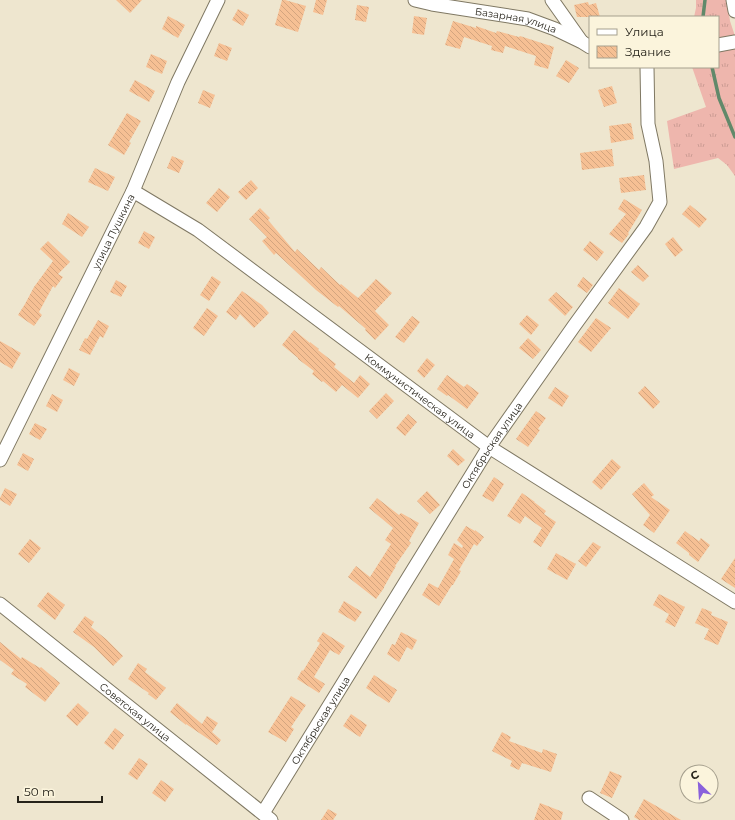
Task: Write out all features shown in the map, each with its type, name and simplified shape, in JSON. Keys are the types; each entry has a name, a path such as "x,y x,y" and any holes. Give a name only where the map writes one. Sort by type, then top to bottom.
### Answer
{"street":[{"name":"Базарная улица","path":"415,0 528,19 555,29 586,45"},
{"path":"733,0 735,10"},
{"name":"улица Пушкина","path":"0,460 133,191 178,82 216,1"},
{"path":"542,24 553,15 553,1"},
{"path":"553,1 586,45"},
{"name":"Октябрьская улица","path":"267,817 489,447 646,227 660,202 656,161 648,124 647,68"},
{"name":"Коммунистическая улица","path":"133,191 198,230 489,447 735,602"},
{"name":"Советская улица","path":"0,604 267,817"},
{"path":"589,798 622,820"}],"green space":[{"path":"696,0 727,0 730,21 735,36 735,176 727,165 718,158 674,169 667,121 706,107 692,68 719,68 719,16 694,16"}],"building":[{"path":"116,0 142,0 130,13"},
{"path":"282,0 306,6 298,32 275,25"},
{"path":"316,0 327,0 323,15 313,12"},
{"path":"588,2 589,5 596,3 600,16 577,17 574,5"},
{"path":"357,5 369,7 366,22 355,20"},
{"path":"238,9 249,15 243,26 232,20"},
{"path":"168,16 185,25 178,38 162,29"},
{"path":"414,16 427,18 424,35 412,33"},
{"path":"453,21 476,28 476,26 496,33 497,31 520,36 554,47 548,69 534,65 536,56 505,46 503,53 491,50 492,46 464,37 460,49 445,45"},
{"path":"219,43 232,48 227,61 214,56"},
{"path":"151,54 167,61 162,74 146,67"},
{"path":"566,60 579,68 569,83 556,76"},
{"path":"135,80 155,91 149,102 129,91"},
{"path":"612,86 617,103 604,107 598,90"},
{"path":"203,90 215,95 210,108 198,103"},
{"path":"127,113 141,121 129,142 131,143 124,155 108,145"},
{"path":"631,123 634,139 611,143 609,126"},
{"path":"612,149 614,166 582,170 580,153"},
{"path":"172,156 184,161 179,173 167,168"},
{"path":"95,168 115,177 108,191 88,182"},
{"path":"644,175 646,190 621,193 619,178"},
{"path":"251,180 258,188 246,200 238,192"},
{"path":"219,188 230,197 217,212 206,203"},
{"path":"624,199 642,210 628,233 629,234 622,243 609,234 626,214 618,209"},
{"path":"690,205 707,219 699,228 682,214"},
{"path":"260,208 270,218 268,220 295,252 297,249 319,270 321,267 340,285 341,284 358,298 376,279 392,293 375,311 389,325 375,340 365,330 366,329 339,306 338,307 316,290 276,253 274,255 262,241 267,237 249,219"},
{"path":"68,213 89,227 82,237 62,224"},
{"path":"144,231 155,237 149,249 138,243"},
{"path":"673,237 683,250 675,257 665,244"},
{"path":"48,241 70,262 58,274 63,277 55,288 53,286 39,312 42,315 34,326 18,315 34,287 53,261 40,249"},
{"path":"590,241 604,252 597,261 583,250"},
{"path":"638,265 649,276 643,282 631,272"},
{"path":"212,276 221,282 209,301 200,295"},
{"path":"583,277 593,285 587,293 577,286"},
{"path":"116,280 127,286 121,297 110,292"},
{"path":"619,288 640,304 628,319 608,303"},
{"path":"242,291 262,305 269,313 254,328 240,314 236,320 226,312"},
{"path":"556,292 573,307 565,316 548,300"},
{"path":"207,308 218,316 204,336 193,328"},
{"path":"527,315 539,325 531,335 519,324"},
{"path":"412,316 420,322 404,343 395,337"},
{"path":"596,318 611,328 591,352 578,342"},
{"path":"98,320 109,326 103,338 100,336 90,355 79,350 85,338 87,339"},
{"path":"294,330 336,364 334,367 354,383 360,375 370,384 358,398 342,385 336,392 312,374 314,371 282,345"},
{"path":"528,338 541,350 533,359 519,348"},
{"path":"0,341 21,353 12,369 0,362"},
{"path":"427,358 435,365 424,378 417,371"},
{"path":"69,368 80,374 74,386 63,380"},
{"path":"447,375 464,387 467,384 479,393 467,409 437,389"},
{"path":"645,386 660,402 653,409 638,393"},
{"path":"555,387 569,396 562,407 548,398"},
{"path":"386,393 394,401 377,419 369,411"},
{"path":"52,394 63,400 57,412 46,406"},
{"path":"536,411 546,418 538,429 540,430 528,447 516,439"},
{"path":"408,414 417,422 405,436 396,428"},
{"path":"35,423 47,429 40,440 29,434"},
{"path":"453,449 465,460 458,466 447,456"},
{"path":"23,453 34,459 28,471 17,465"},
{"path":"612,459 621,467 601,490 592,482"},
{"path":"494,477 504,484 493,502 482,496"},
{"path":"644,483 654,495 651,497 670,510 654,533 643,525 650,515 632,494"},
{"path":"5,488 17,494 10,506 0,500"},
{"path":"427,491 440,505 430,514 417,501"},
{"path":"522,493 546,511 544,514 556,522 541,547 533,542 542,528 525,516 520,524 507,516"},
{"path":"377,498 399,515 401,513 419,523 409,541 411,543 395,566 384,588 376,599 348,577 356,566 370,577 391,544 385,540 393,528 369,508"},
{"path":"466,526 475,530 484,537 477,546 474,544 459,570 461,571 439,606 422,595 429,583 438,588 454,559 448,555 454,543 462,548 463,546 457,540"},
{"path":"685,531 699,541 701,538 710,545 698,562 676,543"},
{"path":"30,539 41,548 29,563 18,554"},
{"path":"593,542 601,547 586,567 578,561"},
{"path":"556,553 576,564 567,580 547,569"},
{"path":"735,558 735,588 721,579"},
{"path":"48,592 65,605 55,620 37,606"},
{"path":"659,594 685,607 675,627 665,622 669,614 653,605"},
{"path":"344,601 362,612 355,622 338,612"},
{"path":"702,608 712,612 711,615 728,622 718,645 704,639 709,629 695,623"},
{"path":"85,616 94,622 91,627 123,656 113,666 94,647 73,632"},
{"path":"323,632 345,646 339,655 330,650 314,677 325,684 319,693 297,679 320,643 317,641"},
{"path":"401,632 417,640 412,650 407,647 399,662 387,654 392,644 395,645"},
{"path":"0,642 21,659 22,657 40,668 41,667 60,683 45,702 25,687 27,684 11,674 14,670 0,660"},
{"path":"138,663 147,669 145,672 166,688 156,700 148,694 149,693 128,679"},
{"path":"374,675 397,690 389,703 366,688"},
{"path":"291,696 306,705 291,727 294,729 286,742 268,732"},
{"path":"78,703 89,713 77,726 66,716"},
{"path":"177,703 202,724 207,716 218,723 212,732 221,740 217,745 186,725 170,712"},
{"path":"351,714 367,725 360,737 343,726"},
{"path":"115,728 124,735 113,750 104,743"},
{"path":"502,732 511,737 509,741 542,753 543,749 557,754 551,772 522,763 519,770 510,766 512,761 492,751"},
{"path":"139,758 148,764 137,780 128,774"},
{"path":"610,771 622,776 612,798 600,793"},
{"path":"161,780 174,789 165,802 152,793"},
{"path":"644,799 681,820 639,820 634,817"},
{"path":"540,803 563,812 561,820 534,820"},
{"path":"328,809 337,814 333,820 321,820"}],"waterway":[{"path":"703,16 705,0"},
{"path":"712,68 719,98 735,137"}]}
